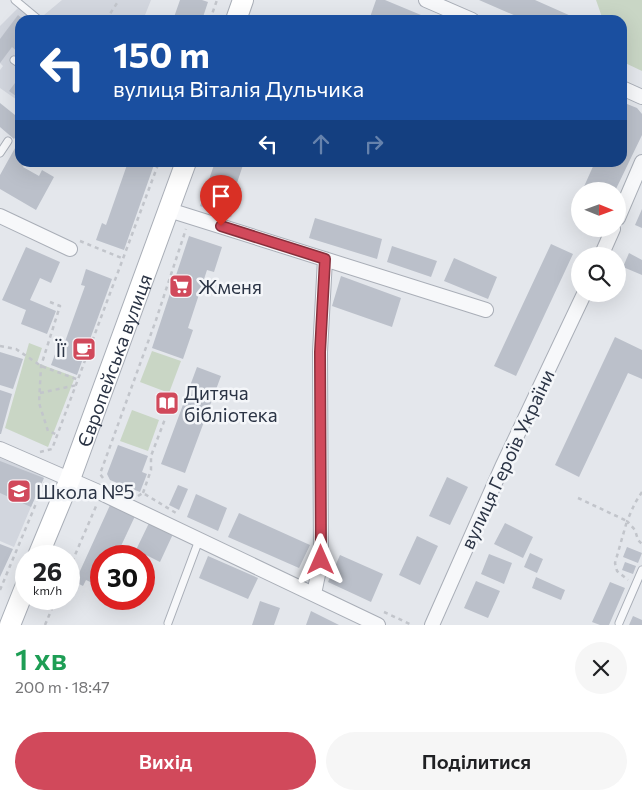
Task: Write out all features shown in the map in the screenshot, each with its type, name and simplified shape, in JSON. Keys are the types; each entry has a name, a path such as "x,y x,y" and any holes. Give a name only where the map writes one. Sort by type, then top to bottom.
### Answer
{"street":[{"path":"238,15 243,0"},
{"path":"426,0 460,15"},
{"path":"627,90 642,97"},
{"path":"626,199 642,162"},
{"name":"Європейська вулиця","path":"43,545 70,479 184,167"},
{"path":"169,210 486,310"},
{"path":"0,216 72,244"},
{"path":"314,594 321,560 320,352 325,259"},
{"name":"вулиця Героїв України","path":"432,625 502,467 580,302"},
{"path":"0,449 70,479 378,625"},
{"path":"10,625 16,610"}],"lane":[{"path":"15,0 33,15"},
{"path":"0,153 8,140"},
{"path":"168,623 199,540"},
{"path":"619,623 642,570"}],"path":[{"path":"110,15 120,0"},
{"path":"212,15 217,0"},
{"path":"33,449 41,452 52,449 58,436 157,167"},
{"path":"104,482 100,474 156,320 186,227"},
{"path":"72,244 124,259"},
{"path":"50,302 60,306 41,366 39,404 48,431 58,436"},
{"path":"0,346 16,349 41,366 79,380"},
{"path":"40,393 77,385"},
{"path":"143,493 151,470 151,456 165,419"},
{"path":"0,590 46,477"},
{"path":"635,585 622,576 617,570 615,563 627,520 634,503 642,492"},
{"path":"79,545 99,498"},
{"path":"578,498 627,520 642,544"},
{"path":"45,625 51,610"}],"shaded area":[{"path":"62,0 151,0 145,15 44,15"},
{"path":"21,5 31,15 15,15 15,98 0,88 0,70 3,66 0,63 0,26"},
{"name":"Школа №5","path":"0,458 44,476 14,547 0,541"}],"green space":[{"path":"596,0 642,0 642,71 627,64 627,15 601,15"},
{"path":"29,343 42,348 37,363 75,377 48,447 5,428"},
{"path":"152,351 181,361 169,393 140,382"},
{"path":"132,410 159,420 148,451 120,441"}],"building":[{"path":"180,0 202,0 208,2 204,15 175,15"},
{"path":"376,0 385,0 421,15 371,15"},
{"path":"479,0 535,0 569,15 514,15"},
{"path":"15,19 15,50 12,47 0,63 0,39"},
{"path":"15,83 15,95 9,91"},
{"path":"0,103 15,115 14,139 0,127"},
{"path":"627,104 637,108 642,114 642,135 627,166"},
{"path":"15,148 15,167 23,167 39,176 42,170 54,177 36,210 0,189 0,175"},
{"path":"126,167 153,167 124,250 96,240 102,223 106,225"},
{"path":"213,167 242,167 236,186 241,188 231,217 200,206"},
{"path":"593,167 627,167 619,182 586,182"},
{"path":"642,209 642,228 635,225"},
{"path":"315,218 382,239 377,259 309,238"},
{"path":"189,236 222,247 214,272 207,270 188,328 193,330 183,359 152,348"},
{"path":"551,244 571,253 571,258 516,376 494,366"},
{"path":"392,246 437,261 431,277 387,262"},
{"path":"26,247 60,262 51,283 40,278 30,300 56,311 47,334 21,324 26,310 2,300"},
{"path":"629,253 642,260 642,275 626,268 626,260"},
{"path":"454,258 497,277 488,299 444,281"},
{"path":"86,269 112,279 77,375 51,365 57,349 62,350 85,286 81,285"},
{"path":"341,276 401,298 392,327 332,306"},
{"path":"615,337 642,350 642,379 628,373 579,477 555,465"},
{"path":"0,352 23,359 13,389 0,385"},
{"path":"197,367 221,376 185,473 161,464"},
{"path":"0,390 12,394 1,434 0,434"},
{"path":"118,445 148,456 142,472 147,474 140,492 110,480 107,474"},
{"path":"0,461 44,478 31,507 0,493"},
{"path":"447,477 468,487 450,525 429,516"},
{"path":"178,485 188,489 179,510 169,505"},
{"path":"196,494 227,508 218,531 187,517"},
{"path":"111,503 136,514 121,545 92,545"},
{"path":"239,513 310,545 299,568 228,537"},
{"path":"149,523 173,534 160,562 155,560 155,545 138,545"},
{"path":"505,523 533,537 523,558 494,544"},
{"path":"417,536 438,546 420,585 399,575"},
{"path":"0,544 13,549 0,577"},
{"path":"627,547 642,553 638,563 623,557"},
{"path":"90,549 90,582 86,580 83,586 80,584 80,571"},
{"path":"530,553 543,559 537,573 524,567"},
{"path":"489,554 512,563 504,584 481,574"},
{"path":"340,555 383,574 371,602 328,582"},
{"path":"208,556 258,578 248,599 199,578"},
{"path":"625,562 636,566 633,574 622,570"},
{"path":"536,577 565,590 561,600 532,588"},
{"path":"476,581 500,591 488,618 464,608"},
{"path":"610,582 625,588 609,625 600,625 592,622"},
{"path":"260,601 280,608 274,625 252,625"},
{"path":"311,611 339,625 306,625"},
{"path":"633,616 642,620 642,625 629,625"}],"place":[{"name":"Жменя","path":"181,286"},
{"name":"Її","path":"84,349"},
{"name":"Дитяча бібліотека","path":"167,403"},
{"name":"Школа №5","path":"19,491"}],"route":[{"path":"221,226 325,259 320,352 321,560"}]}
